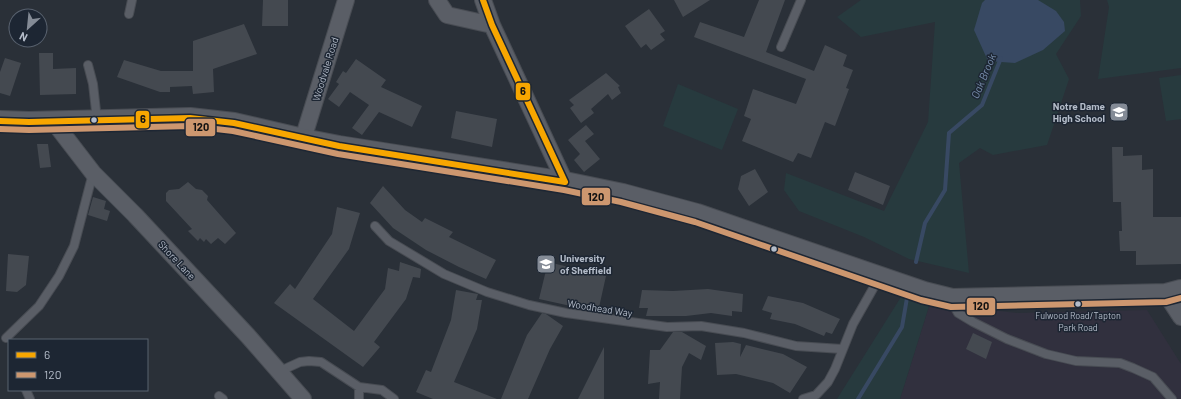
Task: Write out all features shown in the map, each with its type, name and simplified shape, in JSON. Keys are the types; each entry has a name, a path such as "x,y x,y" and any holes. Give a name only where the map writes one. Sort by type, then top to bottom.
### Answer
{"street":[{"name":"Woodvale Road","path":"303,139 346,0"},
{"path":"437,0 447,15 492,25"},
{"path":"483,0 492,25 565,182"},
{"path":"0,121 190,118 234,122 303,139 565,182 623,194 697,214 924,292 952,300 1173,292 1181,317"},
{"name":"Shore Lane","path":"53,121 93,173 135,215 248,336 303,399"}],"lane":[{"path":"129,14 132,0"},
{"path":"781,47 801,0"},
{"path":"88,65 93,84 97,120"},
{"path":"5,338 39,306 59,276 74,246 93,173"},
{"name":"Woodhead Way","path":"375,226 389,241 444,274 487,292 529,305 581,315 667,327 701,326 744,333 796,346 842,349"},
{"path":"803,399 816,395 828,382 835,369 853,324 880,277"},
{"path":"952,300 958,313 1007,339 1046,354 1076,360 1120,362 1153,377 1172,399"},
{"path":"278,372 300,362 321,362 358,387 382,390 394,399"},
{"path":"358,387 359,399"}],"shaded area":[{"path":"930,303 1017,313 1147,310 1181,364 1181,399 900,399"}],"green space":[{"path":"861,0 1080,0 1081,16 1056,54 1069,79 1047,145 993,155 980,148 959,163 969,273 909,259 864,237 799,211 784,190 786,173 884,211 928,122 935,22 861,37 837,17"},
{"path":"1107,0 1181,0 1181,68 1098,79 1109,7"},
{"path":"1181,75 1181,119 1166,121 1159,78"},
{"path":"678,84 738,109 722,150 663,126"},
{"path":"901,297 930,303 900,399 837,399"}],"water":[{"path":"985,0 1038,0 1056,11 1064,22 1065,31 1043,50 1015,63 988,61 974,30 982,3"}],"building":[{"path":"263,0 288,0 288,26 262,26"},
{"path":"674,0 710,0 683,17"},
{"path":"759,0 785,0 766,52 814,71 825,45 847,55 843,66 853,70 846,88 849,89 835,126 825,122 811,158 798,153 793,162 742,141 751,119 744,116 753,89 796,104 806,79 694,37 700,22 744,37"},
{"path":"649,9 665,31 660,34 665,40 651,50 646,44 641,48 625,26"},
{"path":"244,24 257,54 213,69 214,92 193,94 192,86 170,87 170,92 160,92 117,77 124,60 161,71 193,71 193,41"},
{"path":"39,53 53,53 53,69 76,68 76,94 40,95"},
{"path":"5,58 21,63 10,96 0,93 0,72"},
{"path":"356,59 386,80 381,87 422,106 412,127 379,112 362,135 352,128 369,105 350,92 339,107 328,99 339,84 336,82 343,71 346,73"},
{"path":"606,73 620,86 618,87 621,93 612,100 608,94 591,109 594,113 581,123 570,108 574,105 569,100"},
{"path":"456,111 497,119 492,147 451,138"},
{"path":"586,125 594,134 585,141 600,159 584,172 574,160 580,154 568,140"},
{"path":"37,144 48,144 51,167 40,168"},
{"path":"1112,147 1123,147 1123,156 1142,155 1142,170 1153,169 1153,217 1181,217 1181,264 1136,265 1136,251 1120,251 1119,231 1122,231 1121,202 1113,202"},
{"path":"755,169 768,192 749,206 738,189 741,176"},
{"path":"855,172 890,186 883,205 848,190"},
{"path":"188,182 196,189 202,190 208,196 207,200 236,233 225,244 218,238 211,244 206,239 204,242 200,238 198,241 188,231 192,229 166,201 166,193 169,190 179,189"},
{"path":"383,186 405,210 422,222 425,218 453,232 449,237 496,260 486,279 426,250 393,228 370,203"},
{"path":"93,197 106,201 104,209 110,211 107,221 88,215"},
{"path":"337,207 360,213 349,249 313,299 354,331 385,289 388,268 399,271 400,262 421,269 420,278 413,277 406,299 374,342 380,347 363,367 274,303 290,284 295,289 332,234"},
{"path":"8,254 29,256 26,285 17,292 6,291"},
{"path":"548,262 606,276 598,312 539,299"},
{"path":"708,289 743,294 742,312 732,311 732,316 711,313 686,316 646,316 648,308 639,308 642,290 673,291"},
{"path":"456,290 478,294 476,300 482,300 477,329 454,382 497,399 433,399 416,392 426,370 431,372 451,320"},
{"path":"768,296 803,303 840,319 832,334 826,332 824,336 795,324 770,319 772,313 762,310"},
{"path":"542,313 546,314 563,326 550,349 528,399 501,399 527,335"},
{"path":"673,332 682,332 706,346 701,360 689,353 682,367 680,399 659,399 660,382 648,384 650,350 660,350"},
{"path":"973,333 992,342 986,359 966,349"},
{"path":"733,342 741,344 740,357 746,345 783,354 807,367 790,393 773,383 736,374 717,375 715,343"},
{"path":"604,347 604,399 578,399"}],"waterway":[{"name":"Oak Brook","path":"916,262 925,223 945,190 949,133 982,105 1001,58"},
{"name":"Oak Brook","path":"858,399 902,327 907,298"}],"transit line":[{"name":"6","path":"483,0 492,25 565,182"},
{"name":"6","path":"0,121 29,122 190,118 234,123 339,146 565,182"},
{"name":"120","path":"0,129 29,130 190,126 233,131 338,154 564,190 621,202 695,222 921,300 951,307 1166,302 1181,298"}],"place":[{"name":"Notre Dame High School","path":"1119,112"},
{"name":"University of Sheffield","path":"546,264"},
{"name":"Fulwood Road/Tapton Park Road","path":"1078,304"}]}
